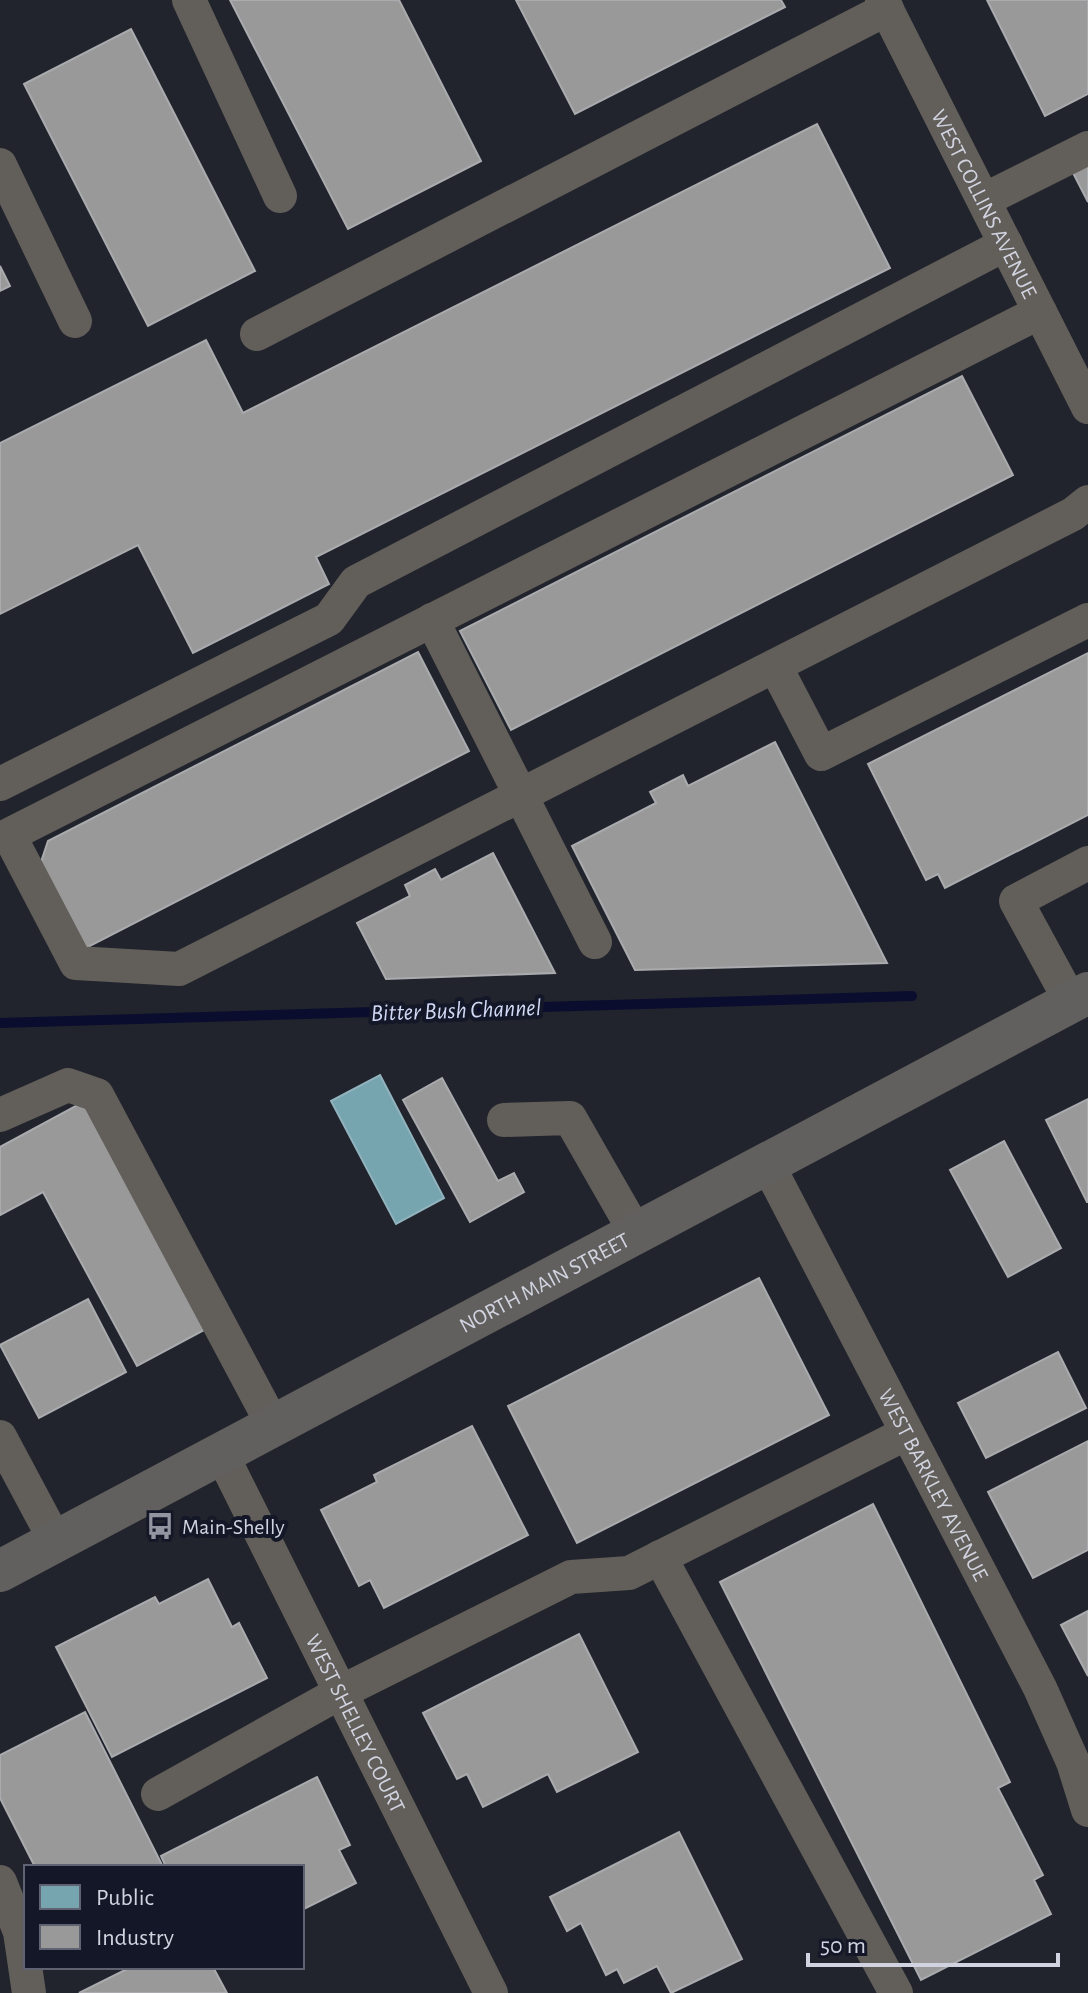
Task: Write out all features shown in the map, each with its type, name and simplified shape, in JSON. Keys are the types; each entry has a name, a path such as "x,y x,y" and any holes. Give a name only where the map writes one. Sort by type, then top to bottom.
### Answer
{"main road":[{"name":"NORTH MAIN STREET","path":"0,1571 1080,998"}],"street":[{"path":"189,0 280,196"},
{"path":"257,334 884,4"},
{"name":"WEST COLLINS AVENUE","path":"884,4 1088,407"},
{"path":"984,200 1088,148"},
{"path":"0,165 75,321"},
{"path":"0,784 329,619 356,582 1006,244"},
{"path":"1040,312 9,835 76,963 179,969 1073,514 1088,502"},
{"path":"432,620 595,942"},
{"path":"775,666 821,754 1088,620"},
{"path":"1080,998 1016,901 1088,863"},
{"path":"0,1115 68,1085 97,1095 274,1427"},
{"path":"504,1120 570,1118 637,1235"},
{"name":"WEST BARKLEY AVENUE","path":"768,1165 1040,1688 1087,1801"},
{"path":"158,1794 341,1692 571,1577 629,1573 907,1433"},
{"path":"0,1437 56,1542"},
{"name":"WEST SHELLEY COURT","path":"222,1455 491,1993"},
{"path":"660,1557 896,1993"},
{"path":"0,1882 20,1932 24,1959"},
{"path":"25,1969 29,1993"}],"building: Public":[{"path":"380,1075 444,1198 396,1224 331,1101"}],"building: Industry":[{"path":"230,0 399,0 481,161 348,229"},
{"path":"516,0 781,0 785,7 575,114"},
{"path":"987,0 1088,0 1088,94 1045,116"},
{"path":"131,29 255,271 148,326 24,84"},
{"path":"817,124 890,268 316,557 329,584 193,653 138,545 0,614 0,443 206,340 243,413"},
{"path":"1088,163 1088,202 1072,171"},
{"path":"0,266 10,286 0,291"},
{"path":"962,376 1013,475 511,730 460,631"},
{"path":"418,652 469,751 86,948 41,862 48,841"},
{"path":"1088,653 1088,815 945,888 938,874 926,880 868,764"},
{"path":"775,742 887,963 635,970 572,846 656,803 650,792 683,775 688,786"},
{"path":"493,853 555,973 386,979 357,923 410,896 405,885 435,869 441,880"},
{"path":"442,1078 498,1181 514,1173 524,1192 470,1222 403,1100"},
{"path":"1088,1099 1088,1202 1087,1202 1046,1120"},
{"path":"83,1102 204,1330 137,1366 43,1192 0,1215 0,1147"},
{"path":"1004,1141 1061,1248 1008,1277 950,1170"},
{"path":"759,1278 829,1415 577,1543 508,1406"},
{"path":"88,1299 126,1372 39,1418 0,1345"},
{"path":"1058,1352 1086,1408 986,1458 958,1403"},
{"path":"472,1426 528,1535 384,1608 370,1580 359,1586 321,1510 377,1482 374,1475"},
{"path":"1088,1441 1088,1550 1033,1578 988,1492"},
{"path":"873,1504 1010,1782 998,1788 1043,1875 1034,1880 1051,1914 921,1980 720,1582"},
{"path":"208,1579 232,1627 239,1623 267,1678 112,1757 56,1647 155,1597 159,1604"},
{"path":"1088,1611 1088,1676 1061,1625"},
{"path":"579,1634 638,1752 557,1792 548,1774 483,1807 467,1774 457,1779 423,1713"},
{"path":"85,1712 162,1865 34,1865 0,1798 0,1755"},
{"path":"317,1777 350,1845 339,1850 356,1883 304,1909 304,1865 165,1865 161,1856"},
{"path":"679,1832 742,1959 671,1993 657,1966 624,1983 617,1969 606,1975 581,1923 567,1931 550,1897"},
{"path":"127,1969 214,1969 227,1993 79,1993"}],"waterway":[{"name":"Bitter Bush Channel","path":"0,1023 912,996"}],"place":[{"name":"Main-Shelly","path":"160,1526"}]}
